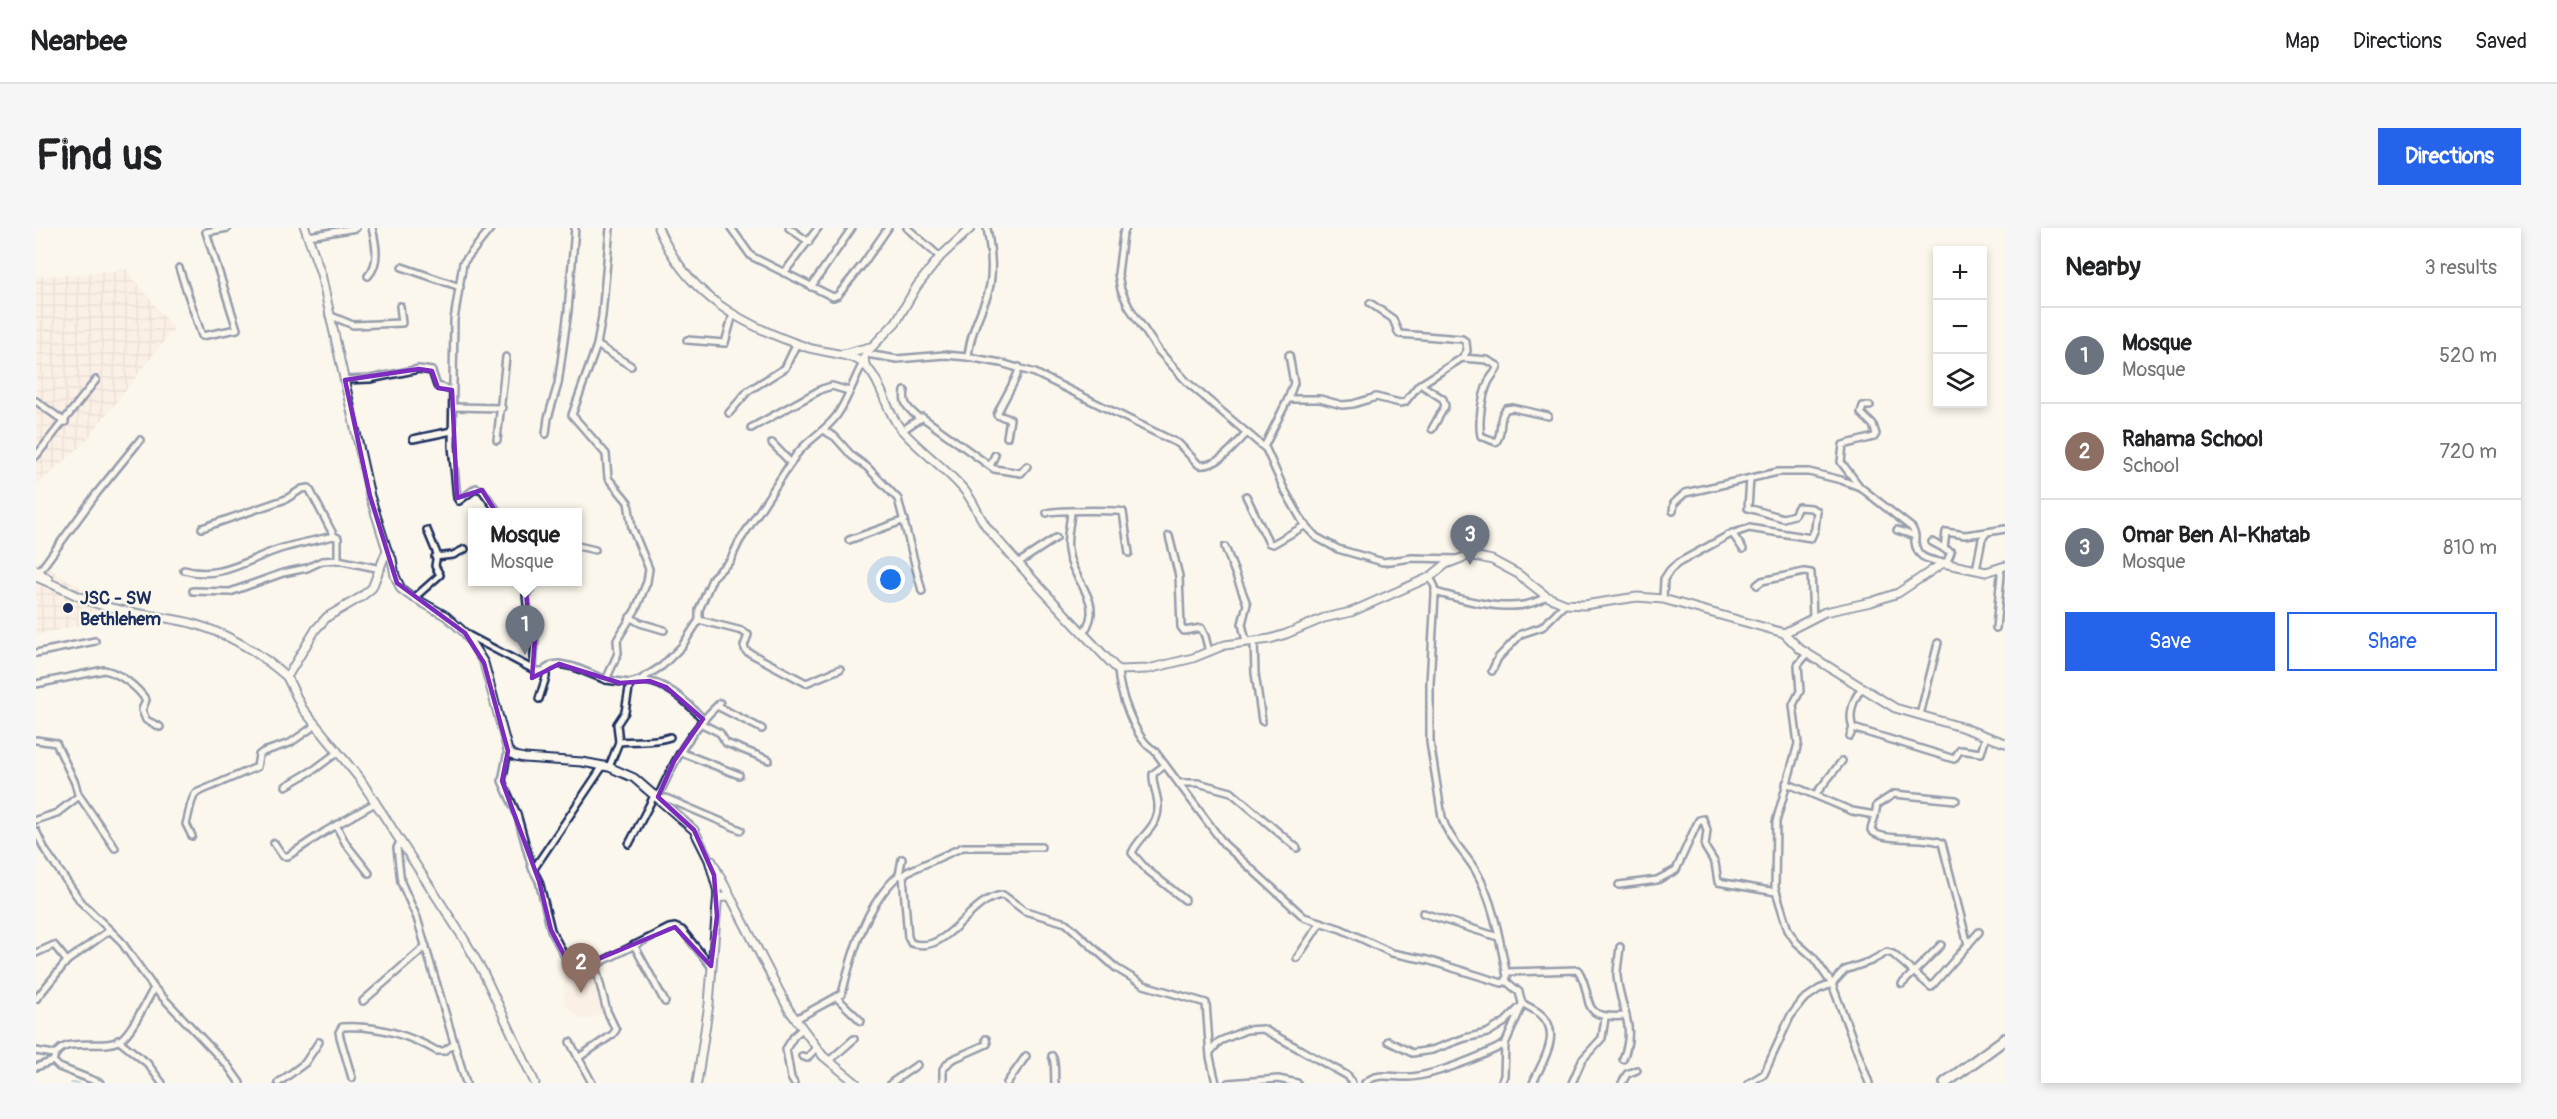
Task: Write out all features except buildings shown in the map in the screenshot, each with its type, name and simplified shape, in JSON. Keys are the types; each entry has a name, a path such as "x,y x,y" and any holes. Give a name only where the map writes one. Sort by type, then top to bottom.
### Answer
{"main road":[{"path":"1946,1083 2005,1039"}],"street":[{"path":"179,268 202,336 237,329 206,232 228,228"},
{"path":"305,228 321,274 370,496 392,559 397,583 414,598 446,616 465,633 533,669 546,669 559,664 574,667 606,680 630,683 640,680 662,666 682,646 699,620 699,610 713,578 730,561 739,542 807,441 823,430 838,414 861,367 865,365"},
{"path":"309,236 356,228"},
{"path":"368,276 374,270 376,252 372,228"},
{"path":"491,228 464,263 454,320 452,431 457,498 459,501 476,489 482,490 495,508"},
{"path":"546,434 558,384 568,311 575,228"},
{"path":"606,680 618,653 617,640 647,582 649,569 632,528 628,502 608,478 606,454 572,415 597,345 610,228"},
{"path":"658,228 673,258 708,298 733,314 797,343 838,355 897,359 944,355 968,357 1019,367 1179,444 1199,465 1205,466 1221,458 1248,433"},
{"path":"732,228 751,256 833,297 838,295 863,264 888,228"},
{"path":"789,228 809,242"},
{"path":"784,273 818,228"},
{"path":"812,287 852,228"},
{"path":"907,228 940,257"},
{"path":"860,355 896,322 917,286 940,257 971,228"},
{"path":"968,357 979,310 987,298 990,281 992,253 987,228"},
{"path":"1126,228 1123,234 1118,274 1121,290 1129,307 1158,350 1188,383 1264,447 1284,489 1305,525 1316,537 1326,543 1364,558 1383,562 1433,558 1457,559 1474,556 1492,560 1518,574 1546,596 1565,604 1584,605 1637,597 1664,599 1784,633 1807,654 1895,708 2004,741"},
{"path":"402,267 460,287"},
{"path":"1288,399 1320,399 1342,405 1376,397 1400,403 1405,402 1420,384 1462,358 1467,347 1466,342 1462,339 1399,334 1393,319 1370,303"},
{"path":"329,315 353,325 402,323 400,306"},
{"path":"687,340 725,343 733,314"},
{"path":"729,413 748,391 785,368 797,343"},
{"path":"597,345 631,366"},
{"path":"860,355 903,430 965,491 986,527 1118,670 1124,697 1142,741 1154,750 1224,844 1244,864 1304,917 1341,929 1392,953 1427,960 1487,980 1502,983 1506,981"},
{"path":"1264,447 1294,383 1289,355"},
{"path":"497,440 506,357"},
{"path":"1462,358 1487,360 1498,366 1488,382 1482,412 1481,436 1496,442 1500,438 1501,419 1506,409 1513,408 1548,416"},
{"path":"1007,437 1010,419 997,415 1019,372 1019,367"},
{"path":"345,380 370,379 419,369 432,371 437,386 452,390"},
{"path":"36,456 96,380"},
{"path":"1420,384 1443,399 1446,406 1432,429"},
{"path":"751,428 822,389 832,386 849,391"},
{"path":"905,391 903,398 907,409 920,419"},
{"path":"36,401 65,422"},
{"path":"1870,406 1863,406 1862,413 1873,425 1876,434 1874,437 1841,447 1841,462 1860,487 1912,528 1917,552 1921,558 1986,572 2002,567 1996,627"},
{"path":"453,407 502,408"},
{"path":"903,430 922,417 994,469 1021,473 1027,466"},
{"path":"823,430 835,437 898,499 922,591"},
{"path":"413,438 452,431"},
{"path":"140,440 37,573 77,597 105,606 192,623 224,635 250,648 287,677 302,708 360,779 438,898 483,972 535,1083"},
{"path":"772,443 791,463"},
{"path":"990,466 995,455"},
{"path":"1672,511 1674,503 1685,493 1778,472 1809,472 1860,487"},
{"path":"1664,599 1664,579 1678,562 1732,533 1749,528 1811,538 1815,529 1817,511 1798,507 1794,515 1783,518 1748,508 1750,479"},
{"path":"202,528 286,499 302,489 309,489 334,536 338,538 338,560"},
{"path":"1246,496 1269,543 1273,544 1305,525"},
{"path":"1047,513 1053,510 1071,513 1123,512 1129,553"},
{"path":"1071,513 1067,549 1078,581 1088,592 1090,602 1089,625 1083,633"},
{"path":"849,540 904,520"},
{"path":"1944,549 1946,532 1965,535 2005,529"},
{"path":"414,598 440,575 435,570 437,554 427,530"},
{"path":"1897,530 1915,536"},
{"path":"1976,570 1982,539 1987,532"},
{"path":"1732,533 1743,549"},
{"path":"184,570 197,574 238,568 282,548 334,536"},
{"path":"1169,536 1179,576 1181,627 1184,631 1201,628 1209,652"},
{"path":"1018,563 1056,538"},
{"path":"1784,633 1813,617 1898,593 1944,564 1951,552 1932,542"},
{"path":"582,547 595,550"},
{"path":"1225,547 1247,604 1242,624 1246,641"},
{"path":"435,557 453,555 465,549"},
{"path":"287,677 316,629 327,617 372,588 387,550"},
{"path":"1433,558 1436,562 1432,576 1435,592 1430,683 1430,742 1442,817 1445,828 1477,872 1491,905 1506,981 1519,992 1522,1005 1505,1044 1504,1076 1500,1083"},
{"path":"1118,670 1148,669 1193,658 1225,645 1278,637 1324,618 1351,612 1432,576 1446,564 1457,559"},
{"path":"193,591 230,591 283,573 307,568 322,561 338,560 381,568"},
{"path":"1757,585 1762,581 1804,572 1811,573 1813,617"},
{"path":"532,586 526,595 528,614 536,624 533,669"},
{"path":"1435,592 1480,603 1510,606 1546,596"},
{"path":"1492,671 1498,658 1521,634 1542,627 1565,604"},
{"path":"630,617 640,623 664,630"},
{"path":"699,620 742,631 748,635 744,646 746,651 806,683 840,669"},
{"path":"465,633 484,663 508,751 502,781 517,814 533,870 539,881 551,930 569,967 572,970 595,964 675,927 682,930 711,966"},
{"path":"36,653 94,641"},
{"path":"1254,641 1255,673 1262,721"},
{"path":"1920,715 1938,643"},
{"path":"1807,654 1798,665 1800,691 1793,705 1798,744 1776,822 1776,892 1788,930 1796,942 1813,957 1832,984 1869,1083"},
{"path":"539,699 546,669"},
{"path":"36,684 104,670 113,672 141,694 146,700 142,710 146,720 160,727"},
{"path":"640,680 657,682 666,687 689,704 701,721 720,733 726,743 769,760"},
{"path":"533,870 606,766 619,742 617,724 626,712 630,683"},
{"path":"1850,736 1853,728 1850,720 1852,708 1862,688"},
{"path":"629,844 658,797 680,752 701,721 718,705 762,729"},
{"path":"192,836 186,824 190,816 191,798 196,793 257,767 259,755 262,752 290,743 316,725"},
{"path":"1853,728 1954,759 1960,750 1981,753 1986,736"},
{"path":"619,742 642,739 660,740 669,737"},
{"path":"36,740 44,739 56,743 79,796 115,848"},
{"path":"508,751 524,758 606,766 634,778 694,830 729,890 770,975 802,1029 816,1048 856,1083"},
{"path":"286,786 338,752"},
{"path":"680,752 739,775"},
{"path":"1815,795 1842,761"},
{"path":"1166,765 1154,774 1153,779 1158,808 1157,817 1149,832 1132,853 1146,869 1185,900"},
{"path":"1179,783 1197,783 1231,792 1297,848"},
{"path":"1786,783 1852,811 1875,815"},
{"path":"1956,800 1894,794 1877,805 1871,830 1878,836 1936,840 1942,843 1968,945"},
{"path":"36,820 57,813 79,796"},
{"path":"658,797 666,798 741,830"},
{"path":"274,843 283,856 288,856 375,803"},
{"path":"1619,885 1657,880 1676,870 1699,820 1703,819 1707,830 1705,847 1715,863 1718,882 1776,892"},
{"path":"336,825 346,844 369,873"},
{"path":"36,831 45,850 81,902 110,930 154,988 228,1065 240,1083"},
{"path":"400,842 397,848 401,882 417,918 466,1083"},
{"path":"796,1019 842,994 851,957 879,897 901,876 963,847 1041,847"},
{"path":"704,848 720,897 733,902"},
{"path":"902,859 901,876 908,937 911,943 919,946 929,945 939,940 998,895 1003,895 1025,911 1065,923 1116,968 1144,985 1206,1003 1210,1052 1216,1083"},
{"path":"697,1083 710,1004 718,892 722,887 729,890"},
{"path":"717,916 729,890"},
{"path":"1424,913 1498,937"},
{"path":"1297,958 1321,922"},
{"path":"36,999 67,961 110,930"},
{"path":"1749,1083 1764,1074 1790,1017 1803,1000 1819,989 1832,984 1845,970 1871,961 1887,952 1916,972 1931,987 1979,932"},
{"path":"36,953 54,945 67,961"},
{"path":"634,945 665,1002"},
{"path":"1902,984 1941,945"},
{"path":"363,1001 426,946"},
{"path":"1620,947 1617,976 1629,1023 1629,1044 1623,1059"},
{"path":"579,1058 616,1030 607,1011 595,964"},
{"path":"1506,972 1578,970 1591,1008 1605,1018 1626,1016"},
{"path":"36,1067 53,1058 61,1048 71,1045 111,1045 125,1035 154,988"},
{"path":"836,997 861,1021"},
{"path":"1388,1041 1412,1053 1432,1050 1465,1038 1487,1034 1505,1022 1522,1005"},
{"path":"1522,1005 1544,1019 1548,1024 1550,1036 1549,1049 1543,1066 1533,1083"},
{"path":"1572,1083 1582,1060 1602,1038 1605,1018"},
{"path":"352,1078 339,1032 342,1028 369,1027 391,1031 437,1051 444,1051 454,1044"},
{"path":"794,1083 790,1078 786,1049 794,1036 802,1029"},
{"path":"1210,1052 1220,1041 1246,1030 1263,1029 1348,1076 1352,1083"},
{"path":"829,1061 854,1039"},
{"path":"943,1083 943,1069 951,1060 987,1044 986,1039"},
{"path":"118,1040 147,1063 162,1083"},
{"path":"278,1083 305,1063 320,1042"},
{"path":"570,1042 592,1083"},
{"path":"1365,1083 1389,1074 1398,1077 1412,1077 1457,1064 1505,1044"},
{"path":"802,1056 807,1058 816,1048"},
{"path":"36,1051 53,1058 59,1066 100,1083"},
{"path":"1006,1083 1026,1056"},
{"path":"1052,1056 1054,1060 1052,1073 1055,1083"},
{"path":"891,1083 917,1065"},
{"path":"1622,1083 1628,1074 1636,1070"},
{"path":"1228,1083 1266,1080 1297,1083"}],"highlighted area":[{"path":"419,369 432,371 438,388 452,390 457,498 482,490 533,572 533,586 526,592 528,614 536,624 532,678 559,664 620,683 650,681 666,687 703,719 674,761 658,797 694,830 714,875 717,916 711,966 675,927 572,970 551,930 539,881 502,781 508,751 484,663 465,633 397,583 370,496 345,380"}],"shaded area":[{"path":"127,270 174,329 85,442 36,486 36,277"},
{"path":"36,561 122,612 90,623 36,635"},
{"path":"587,967 596,970 596,987 602,1012 594,1018 581,1020 564,1003 564,981 568,974"}],"waterway":[{"path":"71,1083 79,1083"}],"place":[{"name":"Omar Ben Al-Khatab","path":"1470,565"},
{"name":"JSC - SW Bethlehem","path":"68,608"},
{"name":"Mosque","path":"525,655"},
{"name":"Rahama School","path":"581,993"}]}
